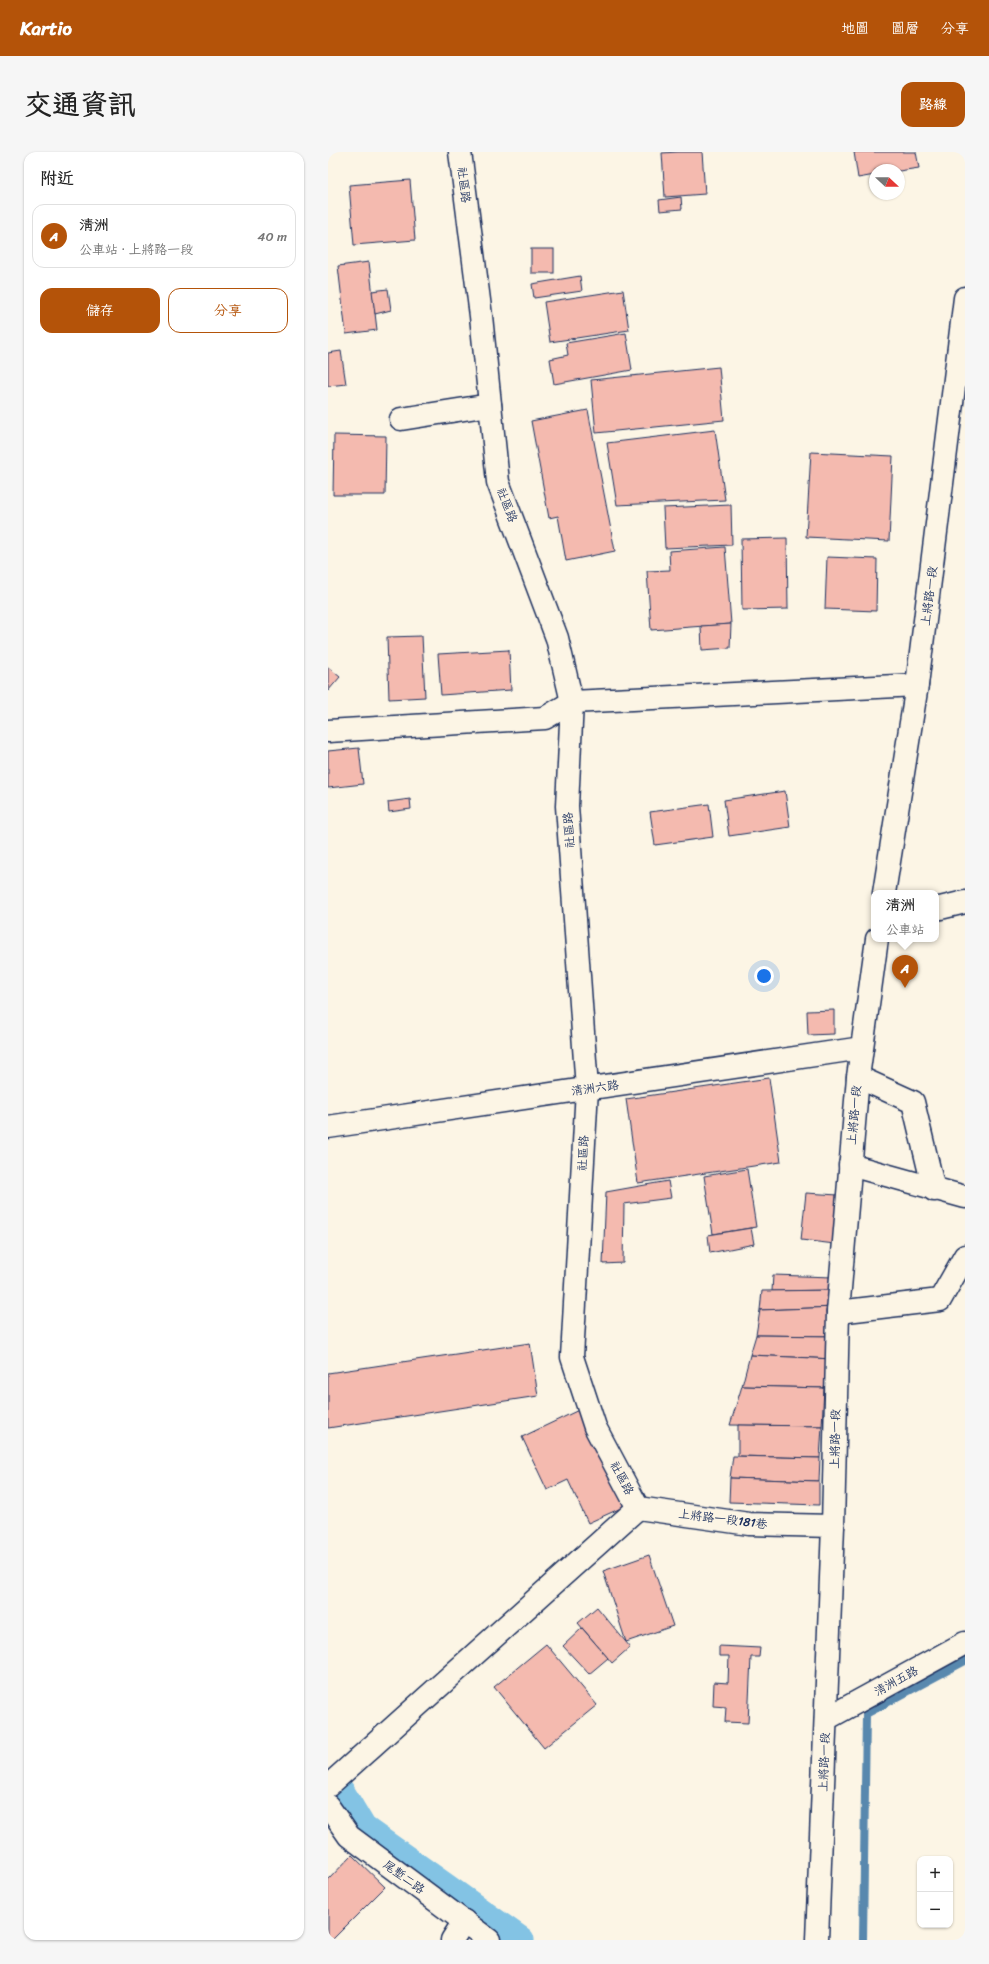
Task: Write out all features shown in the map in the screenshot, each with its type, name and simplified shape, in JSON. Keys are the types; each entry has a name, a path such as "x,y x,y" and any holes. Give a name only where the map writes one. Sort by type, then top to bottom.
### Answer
{"street":[{"name":"社區路","path":"460,152 498,482 557,638 572,702 567,806 587,1089 572,1357 595,1428 638,1508"},
{"name":"上將路一段","path":"884,890 917,685 965,298"},
{"path":"401,419 490,405"},
{"path":"328,731 545,718 572,702 917,685"},
{"path":"939,908 965,902"},
{"name":"上將路一段","path":"817,1940 833,1526 838,1312 858,1077 877,942"},
{"name":"清洲六路","path":"328,1127 862,1048"},
{"path":"858,1077 913,1102 934,1190"},
{"path":"850,1165 934,1190 965,1197"},
{"path":"838,1312 940,1300 965,1256"},
{"path":"328,1786 638,1508"},
{"name":"上將路一段181巷","path":"638,1508 749,1524 833,1526"},
{"name":"清洲五路","path":"826,1719 965,1643"},
{"name":"尾塹二路","path":"328,1806 349,1836 489,1940"},
{"path":"452,1940 464,1921"}],"building":[{"path":"702,152 705,194 665,197 662,153"},
{"path":"854,152 916,152 919,168 905,170 905,164 869,164 869,176 858,178"},
{"path":"410,180 415,240 354,245 349,185"},
{"path":"681,197 682,209 660,211 659,200"},
{"path":"531,249 554,249 554,273 531,273"},
{"path":"369,262 377,330 346,334 338,266"},
{"path":"580,276 582,291 534,298 532,284"},
{"path":"388,289 391,310 375,314 372,291"},
{"path":"623,290 629,330 550,342 544,302"},
{"path":"626,333 632,370 554,384 550,359 568,355 566,343"},
{"path":"341,351 346,384 328,386 328,353"},
{"path":"719,367 724,420 596,433 591,380"},
{"path":"588,410 615,551 566,561 558,516 549,518 531,421"},
{"path":"715,430 725,500 617,505 607,443"},
{"path":"334,435 386,436 385,495 333,495"},
{"path":"811,452 893,456 889,541 806,537"},
{"path":"731,505 732,545 665,548 663,508"},
{"path":"787,538 788,609 742,610 741,539"},
{"path":"725,547 731,624 651,630 647,571 670,570 669,551"},
{"path":"827,557 877,559 876,611 825,609"},
{"path":"731,624 730,648 702,650 701,626"},
{"path":"422,636 425,697 389,699 387,637"},
{"path":"509,650 511,690 441,695 438,654"},
{"path":"328,667 340,677 328,691"},
{"path":"359,748 363,784 328,788 328,751"},
{"path":"785,791 790,827 729,836 724,800"},
{"path":"410,799 411,809 389,812 388,802"},
{"path":"709,804 713,837 655,845 650,812"},
{"path":"834,1010 834,1034 808,1035 807,1011"},
{"path":"769,1078 781,1162 638,1183 626,1099"},
{"path":"747,1169 756,1227 713,1234 704,1176"},
{"path":"668,1181 671,1198 624,1204 623,1263 603,1264 606,1192"},
{"path":"806,1193 838,1195 835,1244 801,1240"},
{"path":"751,1228 754,1244 710,1253 708,1235"},
{"path":"773,1275 832,1277 831,1290 772,1291"},
{"path":"836,1290 836,1307 760,1310 762,1291"},
{"path":"836,1307 834,1336 756,1335 760,1310"},
{"path":"756,1335 834,1336 833,1359 750,1355"},
{"path":"530,1343 538,1396 328,1428 328,1373"},
{"path":"750,1355 833,1359 826,1375 824,1388 742,1386"},
{"path":"742,1386 824,1388 822,1426 730,1425"},
{"path":"585,1407 630,1504 588,1523 568,1480 547,1490 522,1437"},
{"path":"738,1425 822,1426 820,1458 738,1456"},
{"path":"733,1456 820,1458 819,1481 730,1478"},
{"path":"730,1478 819,1481 819,1505 729,1502"},
{"path":"649,1555 673,1626 626,1642 603,1571"},
{"path":"597,1607 630,1647 612,1663 578,1623"},
{"path":"582,1628 608,1658 589,1674 563,1646"},
{"path":"546,1644 597,1705 544,1748 494,1687"},
{"path":"719,1646 760,1648 759,1657 751,1657 748,1723 725,1722 726,1707 713,1706 714,1682 728,1683 729,1656 719,1656"},
{"path":"352,1855 385,1887 332,1940 328,1936 328,1880"}],"waterway":[{"path":"863,1940 866,1714 965,1661"},
{"path":"341,1791 363,1828 521,1940"}],"place":[{"name":"清洲","path":"905,988"}]}
